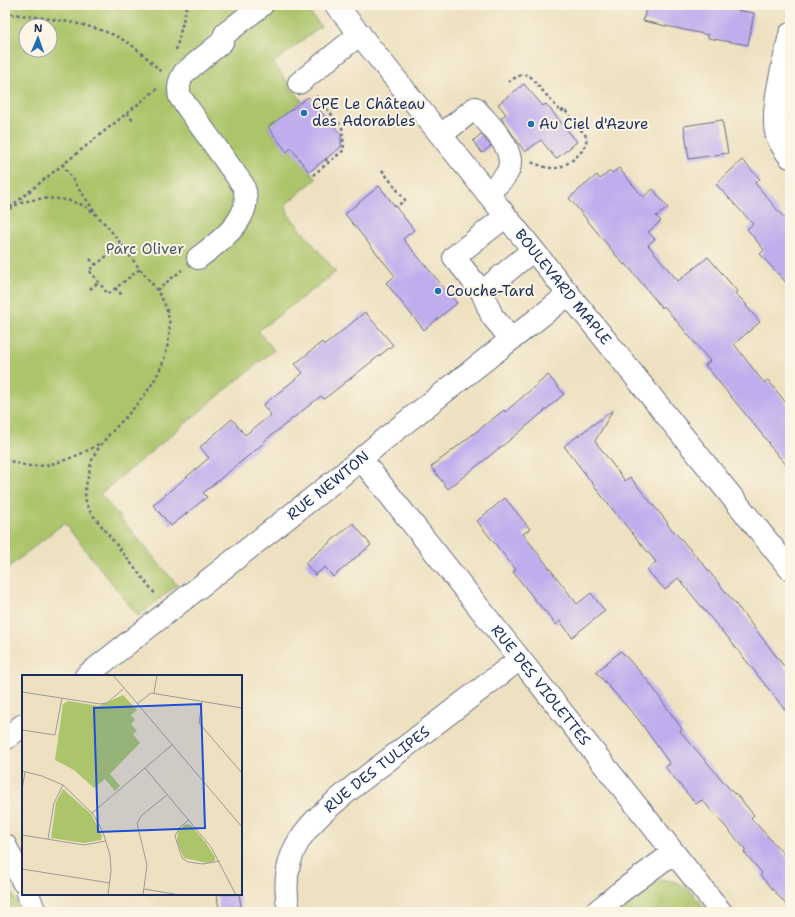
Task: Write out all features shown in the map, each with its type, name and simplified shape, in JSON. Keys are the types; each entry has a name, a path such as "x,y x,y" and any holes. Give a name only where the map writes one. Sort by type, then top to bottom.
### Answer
{"street":[{"path":"198,258 226,237 236,224 246,203 246,193 243,185 180,96 178,88 180,80 184,73 222,42 225,34 262,5"},
{"name":"BOULEVARD MAPLE","path":"336,5 790,569"},
{"path":"300,83 360,34"},
{"path":"790,34 775,107 775,122 777,136 790,157"},
{"path":"441,134 475,108 504,143 509,157 509,168 507,173 487,193"},
{"path":"506,216 454,256 482,292 492,316 511,339"},
{"path":"482,292 533,250"},
{"name":"RUE NEWTON","path":"87,675 569,294"},
{"name":"RUE DES VIOLETTES","path":"361,459 721,912"},
{"name":"RUE DES TULIPES","path":"289,912 286,892 286,876 288,863 300,836 333,804 358,783 520,659"},
{"path":"5,739 22,726"},
{"path":"5,845 22,880"},
{"path":"596,912 673,853"},
{"path":"28,895 35,912"}],"path":[{"path":"176,50 187,5"},
{"path":"5,13 77,24 117,36 148,58 163,75"},
{"path":"508,82 520,75 526,74 530,76 561,112 564,109 586,136 587,140 585,148 563,166 556,168 509,157"},
{"path":"5,211 162,85"},
{"path":"313,103 318,98"},
{"path":"313,175 344,150 342,127 324,105"},
{"path":"127,113 134,121"},
{"path":"325,159 329,162"},
{"path":"62,164 98,217 157,290 165,304 168,315 170,333 159,373 150,388 103,441 94,456 86,483 85,500 89,510 157,596"},
{"path":"382,170 405,200 396,207"},
{"path":"5,211 20,203 36,198 57,198 86,208 98,217"},
{"path":"120,244 89,270 108,294 140,269"},
{"path":"157,290 198,258"},
{"path":"90,259 95,264"},
{"path":"90,289 99,282"},
{"path":"115,288 122,295"},
{"path":"5,459 22,465 46,465 91,450 103,441"}],"green space":[{"name":"Parc Oliver","path":"5,5 304,5 321,26 273,63 302,101 268,128 287,151 291,148 316,179 286,204 288,214 336,272 258,331 274,350 100,494 177,585 138,616 64,523 5,570"},
{"path":"5,877 18,907 20,912 5,912"},
{"path":"661,880 676,882 688,889 707,912 610,912 651,883"}],"building":[{"path":"647,5 705,5 754,13 748,45 708,38 708,35 643,21"},
{"name":"Au Ciel d'Azure","path":"524,84 543,106 546,104 577,142 556,159 541,140 525,152 501,118 506,114 498,104"},
{"path":"308,97 341,134 341,147 309,172 291,148 287,152 268,127"},
{"path":"722,120 728,153 689,159 684,126"},
{"path":"481,134 491,146 482,153 473,141"},
{"path":"742,160 760,179 755,183 790,225 790,287 760,254 764,250 747,229 753,224 716,184"},
{"path":"619,168 643,197 653,189 668,208 656,216 661,221 648,232 655,239 648,245 678,281 708,257 737,291 735,293 747,305 746,306 760,322 734,344 764,383 768,380 790,408 790,469 768,444 769,443 705,365 710,361 664,306 662,308 626,264 624,265 569,198 597,175 600,179 610,171 612,173"},
{"path":"379,186 414,230 403,239 457,303 424,330 386,283 395,276 345,214"},
{"path":"365,312 393,345 324,399 321,396 263,442 264,443 203,493 207,497 171,526 153,505 209,458 200,447 232,419 245,435 271,415 263,405 303,373 295,364 322,342 325,345"},
{"path":"548,375 564,394 521,431 448,489 431,467 504,410 505,412"},
{"path":"613,410 595,441 625,481 630,477 668,523 667,524 699,559 790,674 790,716 725,634 678,578 665,590 647,570 656,562 608,504 564,446"},
{"path":"505,498 530,529 523,534 577,604 591,593 605,611 572,637 560,621 556,625 544,611 513,572 516,570 477,521"},
{"path":"353,523 371,545 333,577 325,567 315,575 305,563"},
{"path":"621,651 648,681 682,729 680,731 754,815 751,818 790,861 790,909 760,875 762,873 744,852 746,850 702,800 696,804 665,767 670,764 638,719 596,672"},
{"path":"217,895 239,895 242,912 219,912"}],"place":[{"name":"CPE Le Château des Adorables","path":"304,113"},
{"name":"Au Ciel d'Azure","path":"531,124"},
{"name":"Couche-Tard","path":"438,291"}]}
